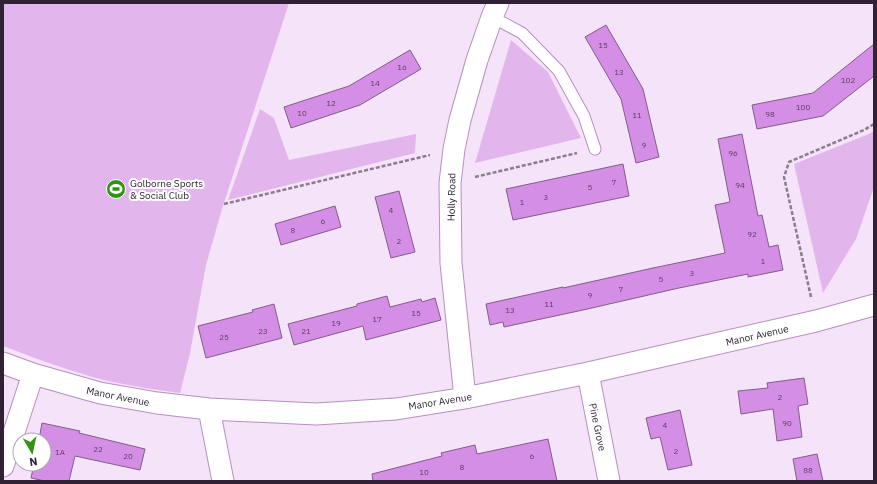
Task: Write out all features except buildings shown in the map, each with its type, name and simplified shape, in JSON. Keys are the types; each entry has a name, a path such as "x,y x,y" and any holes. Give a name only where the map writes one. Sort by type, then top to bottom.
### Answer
{"street":[{"name":"Holly Road","path":"465,398 450,263 450,183 454,149 467,93 495,10"},
{"name":"Manor Avenue","path":"3,363 33,374 100,394 156,403 209,409 316,414 396,409 465,398 588,373 816,321 874,305"},
{"name":"Pine Grove","path":"588,373 610,481"},
{"path":"3,466 33,374"},
{"path":"209,409 223,481"}],"lane":[{"path":"495,10 522,33 559,71 584,116 595,149"}],"path":[{"path":"816,321 784,176 789,162 864,130 874,124"},
{"path":"224,204 454,149"},
{"path":"450,183 595,149"}],"shaded area":[{"name":"Golborne Sports & Social Club","path":"3,3 289,3 222,209 206,265 190,353 180,393 108,381 55,365 3,346"},
{"path":"511,40 548,72 581,138 475,163"},
{"path":"260,109 274,118 289,160 416,134 415,153 228,200"},
{"path":"874,131 874,187 856,239 823,293 794,164"}],"place":[{"name":"Golborne Sports & Social Club","path":"116,189"}]}
